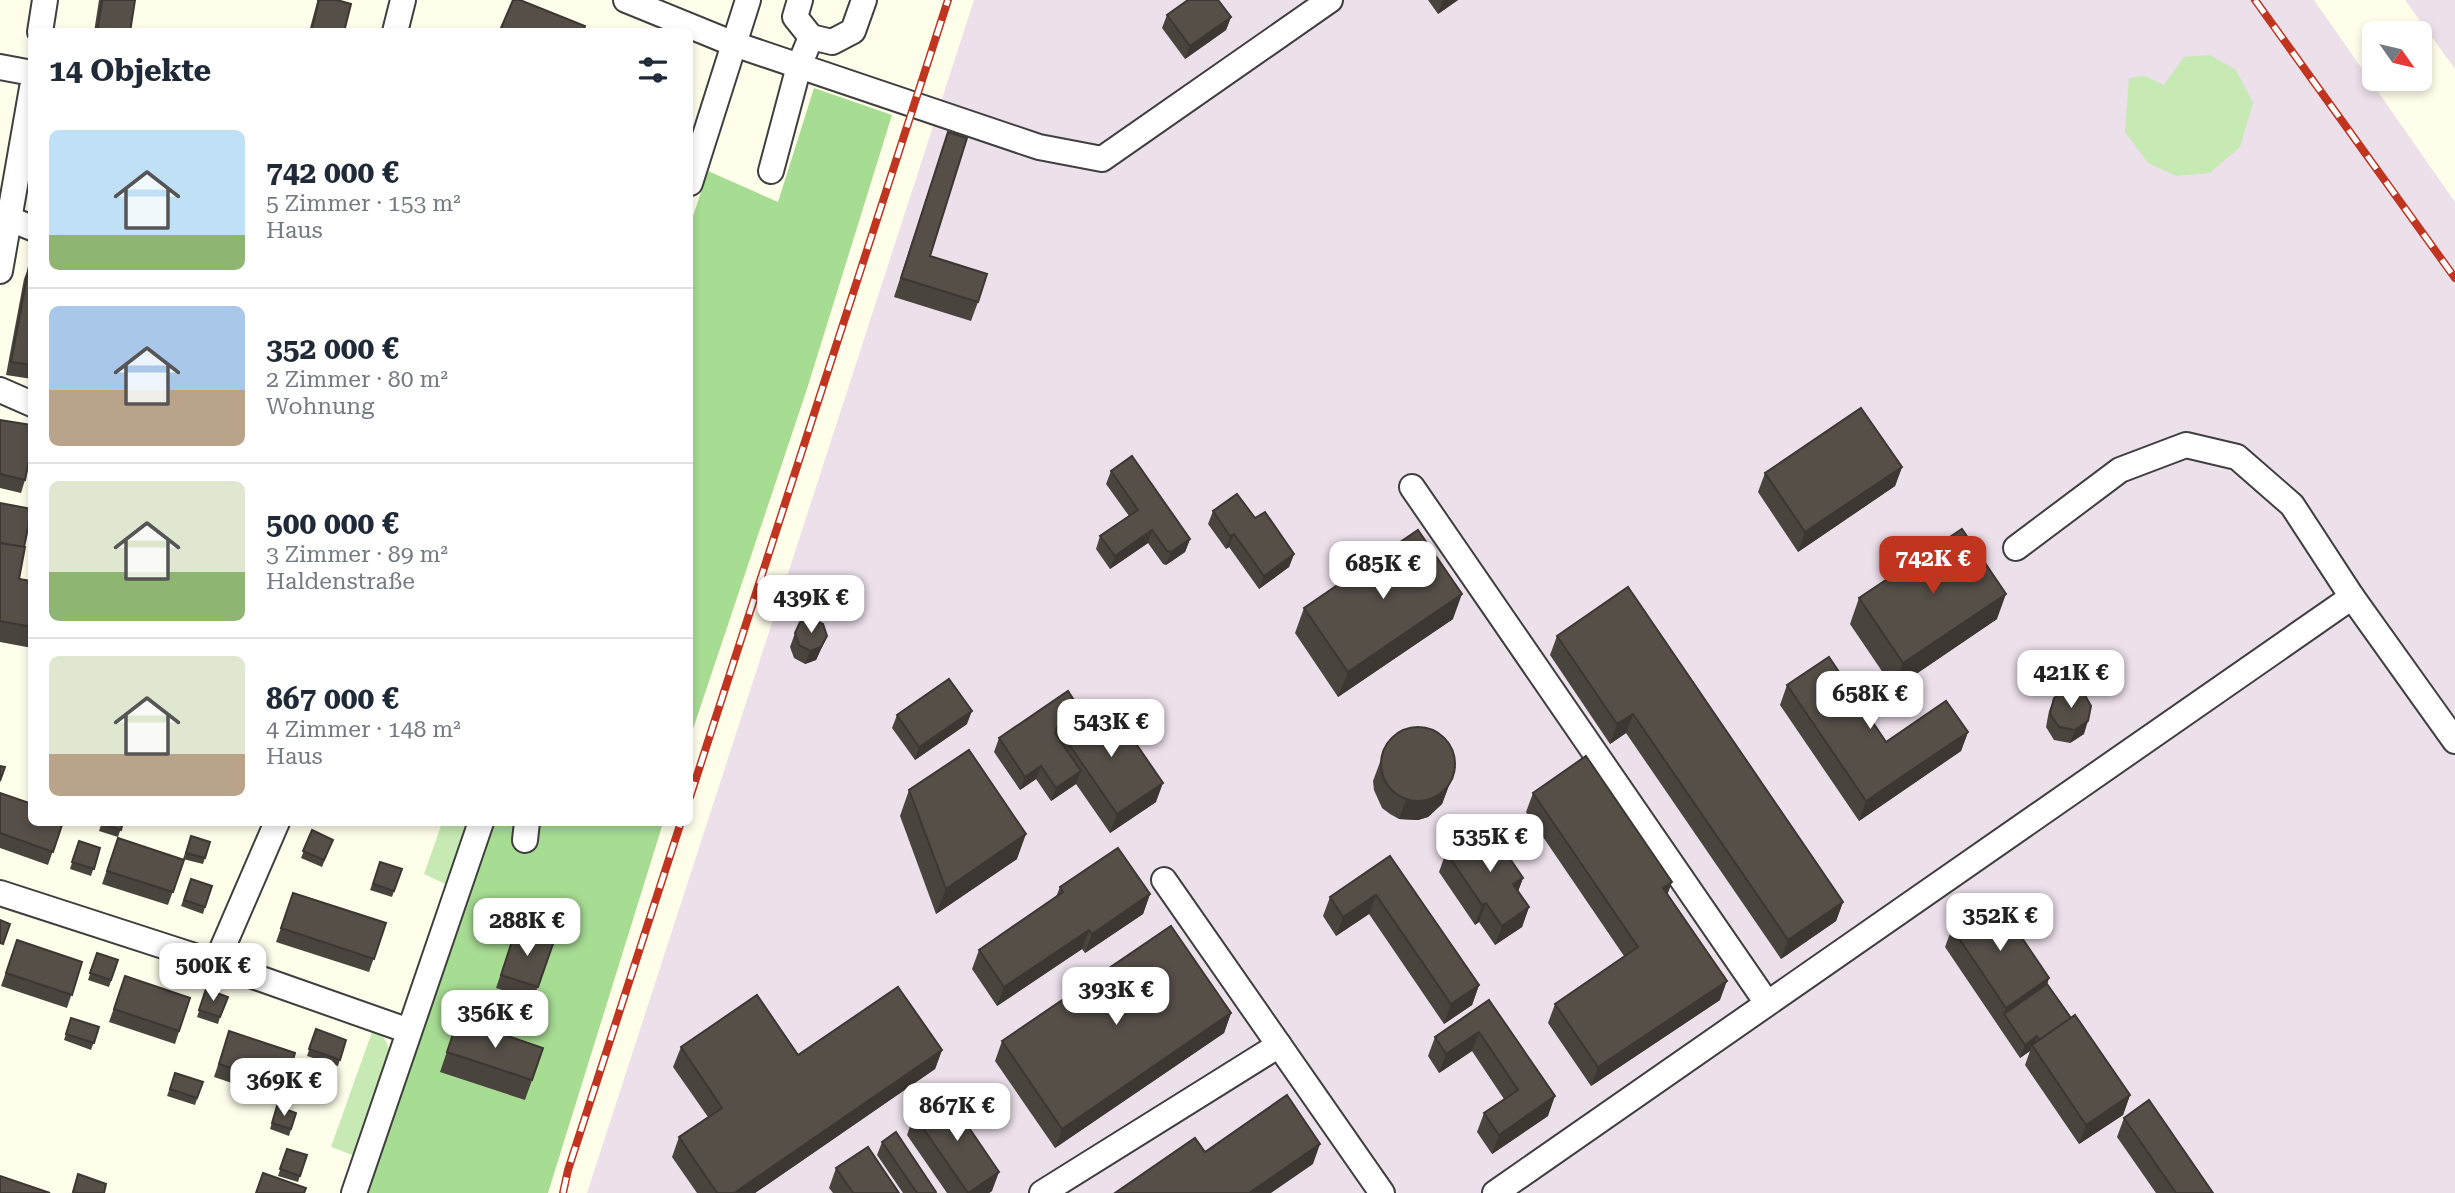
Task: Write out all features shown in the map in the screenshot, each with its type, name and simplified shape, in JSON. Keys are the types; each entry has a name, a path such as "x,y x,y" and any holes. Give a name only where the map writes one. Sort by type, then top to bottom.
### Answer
{"street":[{"path":"41,28 45,0"},
{"path":"396,28 404,0"},
{"path":"626,0 734,44 1039,147 1102,159 1329,0"},
{"path":"693,174 748,0"},
{"path":"800,0 795,17 811,37 832,41 853,31 864,0"},
{"path":"771,171 799,66 811,37"},
{"path":"0,66 28,72"},
{"path":"0,271 21,224 28,138"},
{"path":"0,390 28,402"},
{"path":"2016,548 2120,470 2186,444 2237,457 2292,505 2352,597 2455,741"},
{"path":"1412,487 1767,1003"},
{"path":"1495,1193 2352,597"},
{"path":"216,963 275,826"},
{"path":"354,1193 480,826"},
{"path":"1164,880 1382,1193"},
{"path":"0,893 216,963 409,1031"},
{"path":"1042,1193 1279,1045"}],"shaded area":[{"path":"974,0 2314,0 2362,69 2362,91 2378,91 2455,202 2455,1193 587,1193"},
{"path":"2405,0 2455,0 2455,69 2432,37 2432,21 2420,21"}],"green space":[{"path":"2210,55 2236,70 2253,103 2240,147 2210,173 2176,176 2148,163 2125,132 2129,78 2145,76 2164,85 2184,57"},
{"path":"814,88 892,115 807,389 693,729 693,216 708,171 778,202"},
{"path":"441,826 467,826 447,885 424,874"},
{"path":"489,826 662,826 548,1193 365,1193"},
{"path":"373,1029 386,1041 389,1058 355,1156 331,1147"}],"building":[{"path":"102,0 135,0 131,28 98,28"},
{"path":"319,0 337,0 351,4 345,28 312,28"},
{"path":"513,0 520,0 585,26 584,28 501,28"},
{"path":"1188,0 1218,0 1231,17 1190,46 1167,15"},
{"path":"948,132 967,138 930,256 987,274 978,302 901,278"},
{"path":"28,271 28,364 11,362"},
{"path":"1861,408 1902,467 1805,532 1765,473"},
{"path":"0,420 28,424 28,465 25,480 0,474"},
{"path":"1132,456 1190,539 1171,552 1167,551 1152,530 1115,556 1100,536 1138,510 1111,471"},
{"path":"1237,494 1255,518 1265,512 1294,554 1264,576 1234,534 1230,536 1213,511"},
{"path":"0,503 28,508 24,547 0,543"},
{"path":"1962,529 2006,594 1903,663 1859,598"},
{"path":"1418,530 1462,594 1348,672 1304,608"},
{"path":"0,543 25,547 19,579 28,580 28,626 0,621"},
{"path":"1628,587 1843,902 1788,940 1633,714 1617,724 1557,636"},
{"path":"812,619 823,624 827,636 821,647 810,651 799,645 795,633 800,622"},
{"path":"1829,657 1886,742 1946,701 1968,732 1866,801 1787,685"},
{"path":"949,679 972,711 919,747 897,715"},
{"path":"2067,689 2083,692 2091,706 2088,721 2075,730 2059,727 2050,714 2054,698"},
{"path":"1068,691 1081,711 1057,727 1055,733 1081,771 1056,788 1041,766 1025,777 999,738"},
{"path":"1086,708 1099,728 1117,716 1163,783 1117,814 1057,727"},
{"path":"1418,727 1439,733 1449,743 1455,764 1449,785 1439,795 1418,801 1397,795 1387,785 1381,764 1387,743 1397,733"},
{"path":"969,750 1026,834 946,889 909,790"},
{"path":"1586,756 1672,882 1663,888 1727,981 1598,1067 1555,1004 1638,947 1533,793"},
{"path":"0,766 5,767 0,781"},
{"path":"0,793 28,803 28,826 62,826 53,852 0,833"},
{"path":"1487,825 1523,878 1513,884 1529,907 1502,926 1486,903 1482,905 1446,852"},
{"path":"312,830 333,840 324,860 303,851"},
{"path":"191,836 210,842 205,858 186,853"},
{"path":"118,838 184,860 173,892 107,871"},
{"path":"79,841 100,848 94,869 72,862"},
{"path":"1118,848 1150,894 1092,934 1089,930 1004,987 979,950 1063,892 1060,887"},
{"path":"1390,856 1479,985 1451,1004 1376,895 1343,917 1330,897"},
{"path":"380,862 402,869 394,891 373,884"},
{"path":"191,879 212,886 205,907 184,900"},
{"path":"293,893 386,923 374,959 281,928"},
{"path":"1995,898 2049,978 2006,1008 1952,928"},
{"path":"0,920 10,924 3,944 0,943"},
{"path":"1171,926 1231,1013 1062,1129 1002,1041"},
{"path":"516,929 554,941 538,987 501,975"},
{"path":"17,940 82,962 72,995 6,973"},
{"path":"97,953 118,960 111,980 90,973"},
{"path":"125,976 190,998 179,1031 114,1009"},
{"path":"2047,984 2071,1018 2040,1040 2037,1036 2025,1045 2004,1014"},
{"path":"898,987 942,1050 734,1193 717,1193 679,1137 722,1108 681,1047 757,995 798,1055"},
{"path":"206,989 228,997 220,1017 199,1010"},
{"path":"1489,1000 1555,1096 1499,1135 1484,1113 1518,1090 1479,1032 1446,1054 1435,1037"},
{"path":"2075,1015 2130,1095 2086,1125 2032,1045"},
{"path":"71,1018 99,1027 94,1043 66,1034"},
{"path":"458,1019 543,1048 532,1080 447,1052"},
{"path":"316,1029 346,1040 340,1060 309,1049"},
{"path":"229,1031 295,1053 285,1086 219,1064"},
{"path":"175,1073 203,1082 197,1098 170,1089"},
{"path":"946,1094 999,1172 968,1193 914,1115"},
{"path":"1287,1095 1320,1144 1249,1193 1115,1193 1195,1138 1205,1152"},
{"path":"2149,1100 2213,1193 2176,1193 2124,1118"},
{"path":"277,1106 296,1113 291,1129 272,1123"},
{"path":"896,1132 935,1193 917,1193 882,1142"},
{"path":"868,1147 899,1193 853,1193 836,1168"},
{"path":"287,1149 307,1155 300,1176 280,1169"},
{"path":"263,1173 306,1188 304,1193 256,1193"},
{"path":"78,1174 106,1184 104,1193 73,1192"},
{"path":"0,1176 50,1193 0,1193"}],"railway":[{"path":"693,788 948,0"},
{"path":"2255,0 2455,278"},
{"path":"563,1193 568,1170 680,826"}]}
